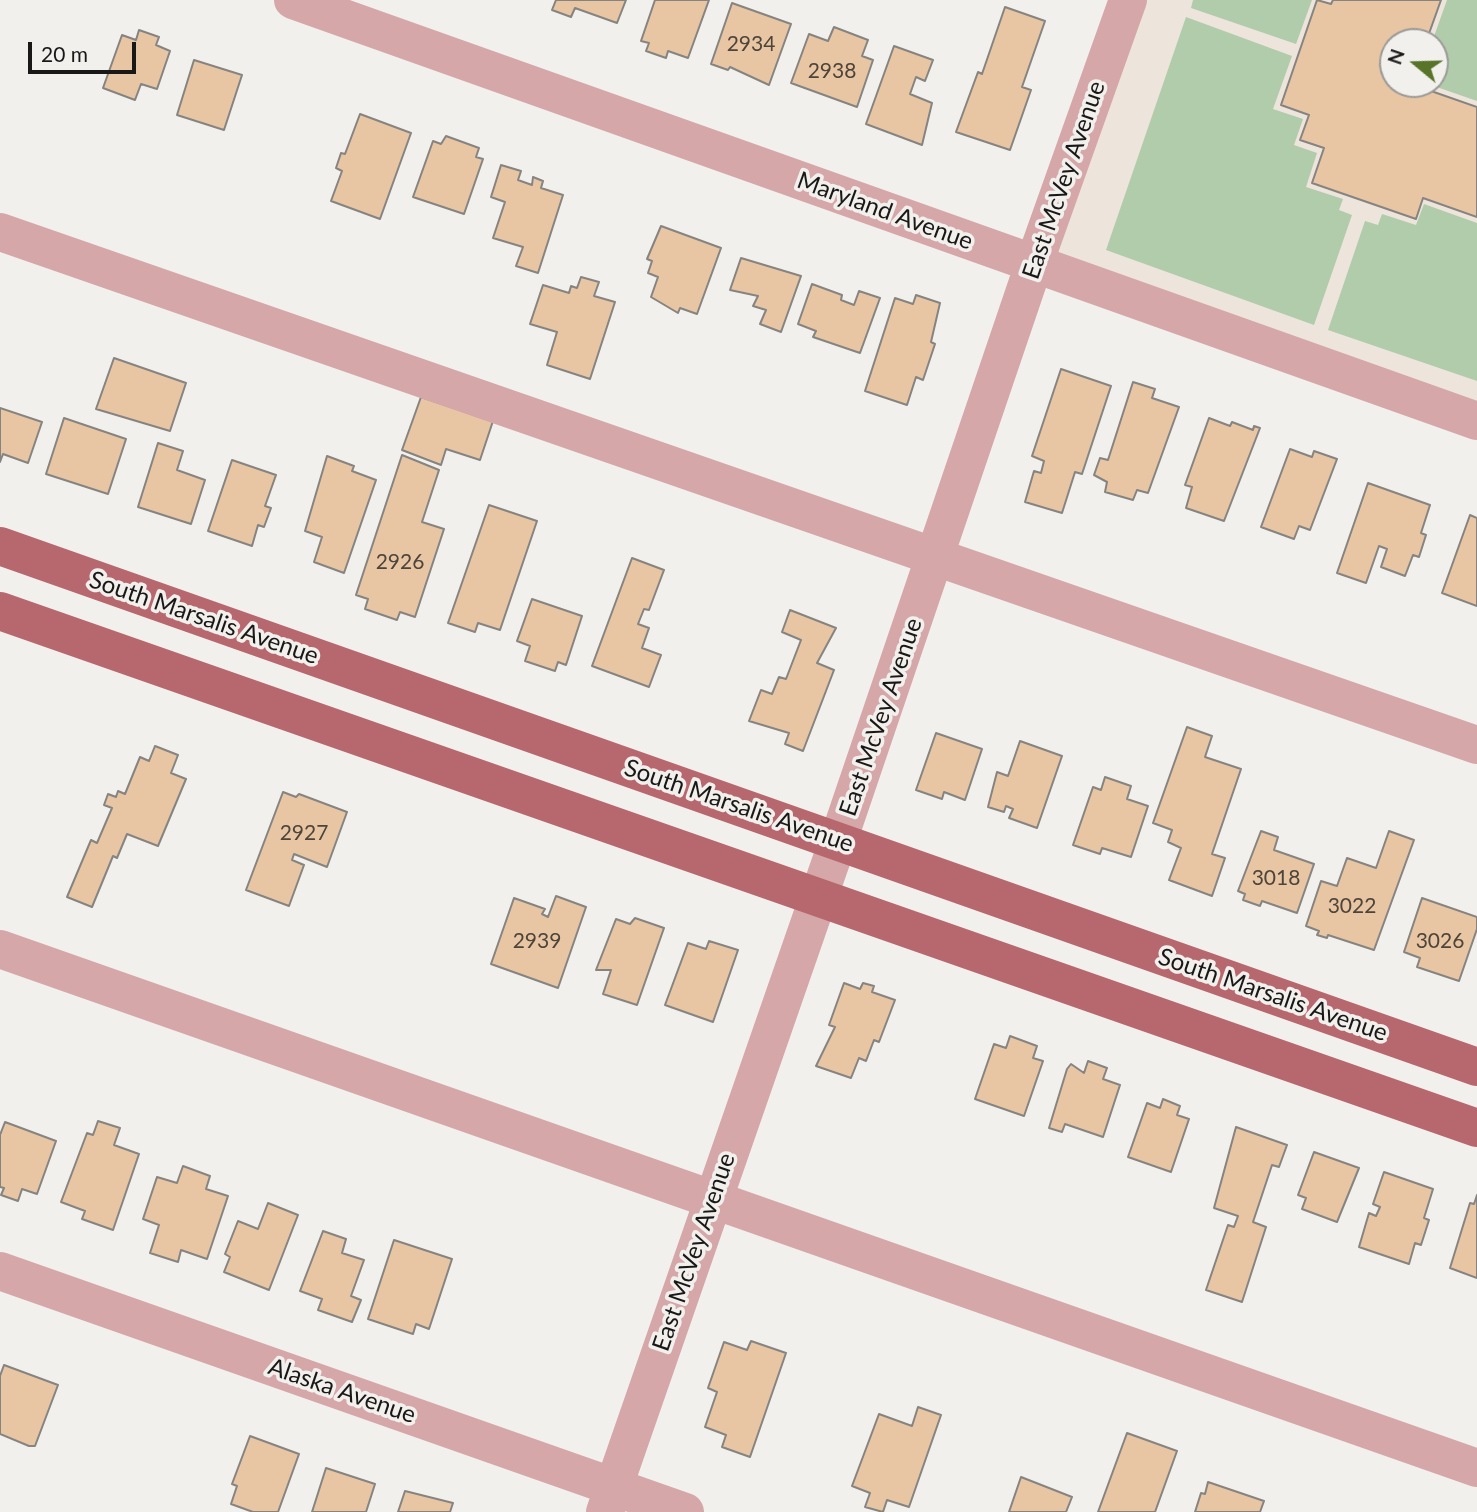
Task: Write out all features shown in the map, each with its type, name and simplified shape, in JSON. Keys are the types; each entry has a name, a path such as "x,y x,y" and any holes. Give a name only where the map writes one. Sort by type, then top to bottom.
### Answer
{"main road":[{"name":"South Marsalis Avenue","path":"0,546 1477,1067"},
{"path":"0,611 1477,1128"}],"street":[{"name":"Maryland Avenue","path":"293,0 1477,421"},
{"name":"East McVey Avenue","path":"609,1499 838,841 1034,264 1128,0"},
{"path":"0,232 1477,745"},
{"path":"0,949 1477,1468"},
{"name":"Alaska Avenue","path":"0,1271 609,1499 685,1512"}],"shaded area":[{"path":"1125,0 1477,0 1477,421 1034,264"}],"green space":[{"path":"1193,0 1312,0 1296,44 1191,8"},
{"path":"1447,0 1477,0 1477,101 1449,91 1449,28 1437,28"},
{"path":"1186,17 1292,56 1273,109 1303,119 1294,145 1317,153 1306,187 1343,199 1339,210 1352,215 1314,325 1106,250"},
{"path":"1424,204 1477,223 1477,381 1328,330 1365,221 1378,225 1382,214 1416,225"}],"building":[{"path":"556,0 626,0 617,23 575,8 571,17 552,10"},
{"path":"655,0 709,0 688,58 668,51 666,58 646,51 649,43 641,41"},
{"path":"1317,0 1331,4 1333,0 1441,0 1431,28 1379,28 1379,98 1449,97 1477,107 1477,217 1423,198 1416,219 1312,183 1324,148 1300,140 1309,115 1281,105"},
{"path":"732,3 791,24 769,85 730,67 728,70 711,64"},
{"path":"1005,7 1045,21 1022,87 1031,90 1010,150 956,132 978,72 982,74"},
{"path":"834,27 868,40 862,56 873,60 857,107 791,83 809,34 828,41"},
{"path":"139,30 159,37 156,45 170,51 157,89 141,84 135,100 103,88 122,35 136,40"},
{"path":"894,46 933,60 925,81 916,77 910,94 932,103 922,145 866,124"},
{"path":"194,60 242,75 224,130 177,115"},
{"path":"360,114 411,133 380,219 331,201 342,171 336,168 341,153 345,154"},
{"path":"446,136 479,148 476,157 483,159 464,214 413,197 433,141 441,144"},
{"path":"501,165 521,171 518,180 532,185 533,177 543,181 541,188 563,195 538,273 516,266 523,247 493,238 505,202 491,197"},
{"path":"661,226 721,248 697,314 680,308 678,313 651,297 658,277 648,273 652,261 647,259"},
{"path":"741,258 801,276 781,332 760,324 766,310 753,306 758,296 730,290"},
{"path":"581,277 599,282 594,296 615,302 590,379 547,365 557,332 530,324 543,285 569,293 571,286 577,288"},
{"path":"812,284 842,295 841,300 854,305 859,291 880,298 860,353 813,337 816,331 798,324"},
{"path":"916,295 940,303 931,342 935,344 923,380 916,377 907,405 865,391 895,298 913,304"},
{"path":"114,358 186,383 170,431 96,409"},
{"path":"1061,369 1111,386 1082,474 1075,472 1062,513 1025,502 1034,471 1041,473 1044,461 1032,456"},
{"path":"1133,382 1155,389 1152,398 1179,407 1148,493 1137,490 1133,500 1105,492 1107,482 1094,475 1100,458 1108,460"},
{"path":"421,397 493,421 480,460 446,449 441,465 402,450"},
{"path":"0,408 42,422 28,463 3,454 0,462"},
{"path":"64,418 126,439 108,494 46,474"},
{"path":"1209,418 1230,426 1232,422 1253,430 1254,426 1260,428 1224,521 1186,508 1192,487 1185,485"},
{"path":"158,443 183,451 177,470 205,480 191,524 138,507"},
{"path":"1290,449 1312,457 1314,451 1337,459 1310,530 1299,526 1294,539 1261,527"},
{"path":"402,455 439,470 422,522 444,529 415,617 400,612 397,620 365,609 368,599 356,595"},
{"path":"327,456 354,466 352,471 376,480 344,573 314,562 322,537 305,531"},
{"path":"232,460 276,475 265,506 271,508 264,527 258,525 252,546 208,531"},
{"path":"1368,483 1430,505 1421,533 1426,535 1419,557 1413,555 1405,576 1381,567 1387,549 1379,546 1366,583 1337,573"},
{"path":"489,505 537,521 500,630 478,623 475,632 448,623"},
{"path":"1470,515 1477,518 1477,606 1442,593"},
{"path":"632,558 664,570 649,610 644,609 638,624 649,628 642,648 661,655 649,687 592,666"},
{"path":"532,599 582,616 566,665 558,662 555,671 525,661 530,646 517,641"},
{"path":"790,610 836,628 817,663 834,670 803,751 785,744 789,733 749,721 761,690 772,694 779,677 786,679 801,640 782,632"},
{"path":"1187,727 1212,736 1205,757 1241,769 1212,854 1225,858 1212,896 1169,880 1181,848 1168,842 1172,830 1153,823"},
{"path":"936,733 982,749 965,800 944,792 942,799 916,790"},
{"path":"1020,741 1062,756 1037,828 1009,818 1013,809 1006,806 1004,812 988,807 997,772 1008,776"},
{"path":"155,746 178,755 171,773 186,779 158,846 127,834 117,858 113,856 92,907 67,897 91,840 97,843 112,808 104,805 108,794 116,797 118,791 125,794 140,757 149,761"},
{"path":"1105,777 1131,786 1127,799 1148,806 1131,857 1102,848 1100,854 1073,845 1093,787 1101,790"},
{"path":"283,792 296,797 299,794 347,812 327,867 294,854 292,860 304,865 289,906 246,890"},
{"path":"1261,831 1278,837 1274,850 1314,864 1297,913 1262,901 1260,906 1243,900 1245,894 1238,891"},
{"path":"1389,831 1414,840 1374,950 1328,935 1327,938 1317,935 1319,931 1306,926 1321,881 1337,886 1347,858 1376,868"},
{"path":"556,896 586,907 558,988 491,964 514,898 545,909 542,914 548,917"},
{"path":"1422,898 1477,917 1477,929 1459,981 1417,967 1420,958 1404,952"},
{"path":"635,918 664,928 637,1005 603,994 611,970 596,970 616,919 630,924"},
{"path":"709,941 738,950 713,1022 665,1005 688,943 706,949"},
{"path":"844,983 860,989 863,983 874,986 872,992 895,1000 879,1042 874,1040 866,1061 859,1058 851,1078 816,1066 835,1027 829,1025"},
{"path":"1010,1036 1037,1046 1033,1058 1043,1061 1024,1116 975,1099 994,1044 1006,1048"},
{"path":"1088,1061 1107,1068 1103,1079 1120,1085 1103,1137 1065,1124 1062,1132 1049,1128 1067,1069 1071,1064 1084,1073"},
{"path":"1163,1099 1180,1106 1177,1115 1189,1119 1171,1172 1128,1157 1147,1103 1160,1108"},
{"path":"98,1121 120,1128 114,1145 139,1154 113,1230 82,1219 85,1211 61,1202 87,1133 93,1135"},
{"path":"5,1122 56,1141 37,1194 22,1189 18,1201 1,1195 4,1188 0,1187 0,1135"},
{"path":"1236,1127 1287,1145 1279,1167 1272,1165 1253,1222 1266,1227 1242,1302 1206,1290 1228,1225 1234,1227 1238,1216 1214,1208"},
{"path":"1314,1152 1359,1168 1337,1222 1302,1209 1306,1198 1298,1195"},
{"path":"183,1166 210,1176 206,1189 228,1196 207,1259 181,1250 178,1262 150,1253 159,1225 143,1219 157,1177 177,1183"},
{"path":"1384,1172 1433,1189 1424,1218 1429,1220 1421,1245 1415,1243 1409,1264 1359,1247 1369,1213 1376,1216 1380,1207 1373,1204"},
{"path":"1477,1195 1477,1278 1450,1268 1470,1203 1474,1204"},
{"path":"268,1203 298,1215 269,1290 224,1272 230,1257 225,1254 238,1221 258,1229"},
{"path":"323,1231 346,1239 342,1253 364,1260 351,1296 361,1300 352,1322 318,1310 322,1299 300,1291"},
{"path":"394,1240 452,1259 429,1329 416,1324 413,1334 368,1319"},
{"path":"751,1341 786,1353 750,1457 722,1447 726,1435 705,1427 717,1392 708,1388 724,1342 747,1350"},
{"path":"4,1365 58,1385 35,1446 0,1434 0,1376"},
{"path":"918,1407 941,1415 909,1507 887,1500 883,1512 865,1507 870,1493 852,1486 879,1414 912,1426"},
{"path":"1127,1433 1177,1451 1155,1512 1098,1512"},
{"path":"250,1436 299,1454 278,1512 253,1512 231,1504 237,1486 232,1484"},
{"path":"326,1468 375,1484 366,1512 312,1512"},
{"path":"1021,1477 1072,1497 1066,1512 1009,1512"},
{"path":"1208,1482 1264,1501 1260,1512 1195,1512"},
{"path":"405,1491 453,1503 450,1512 398,1512"}]}
